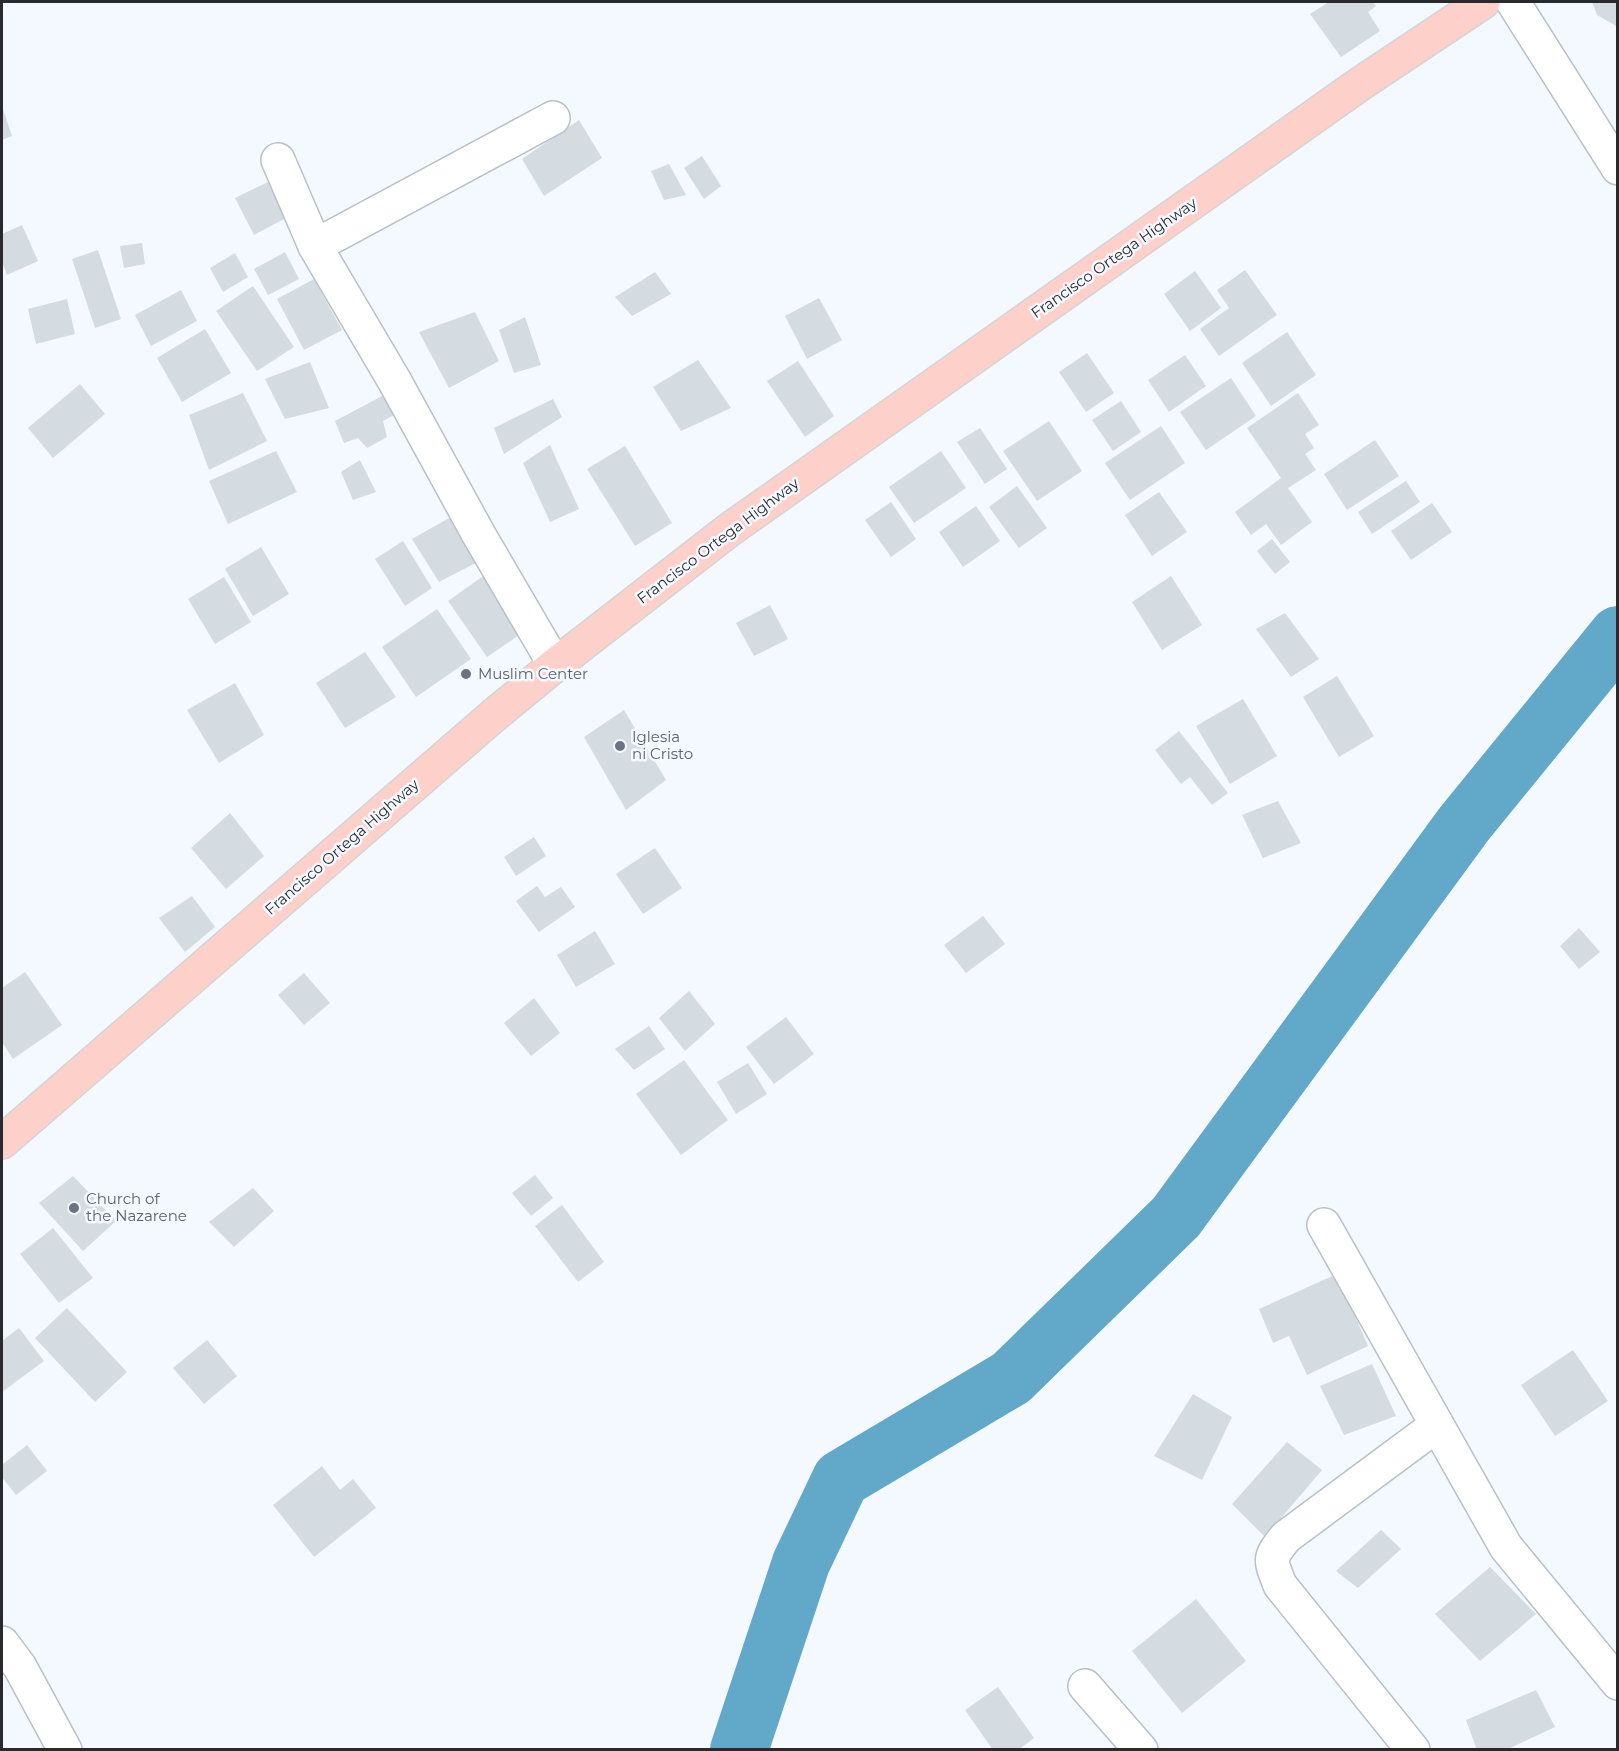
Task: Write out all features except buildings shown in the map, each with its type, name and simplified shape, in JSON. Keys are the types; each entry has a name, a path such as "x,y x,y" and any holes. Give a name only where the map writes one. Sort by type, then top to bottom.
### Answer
{"main road":[{"name":"Francisco Ortega Highway","path":"2,1142 493,716 555,665 739,523 1360,84 1483,2"}],"street":[{"path":"1513,2 1617,168"},
{"path":"315,246 553,118"},
{"path":"278,160 315,246 394,380 479,535 555,665"},
{"path":"1324,1225 1506,1547 1617,1683"},
{"path":"1413,1749 1280,1585 1272,1565 1274,1552 1286,1537 1437,1425"},
{"path":"2,1643 20,1667 65,1749"},
{"path":"1084,1686 1141,1749"}],"waterway":[{"path":"739,1750 801,1563 841,1479 1011,1378 1176,1217 1464,824 1618,635"}],"place":[{"name":"Muslim Center","path":"466,674"},
{"name":"Iglesia ni Cristo","path":"620,746"},
{"name":"Church of the Nazarene","path":"74,1208"}]}
